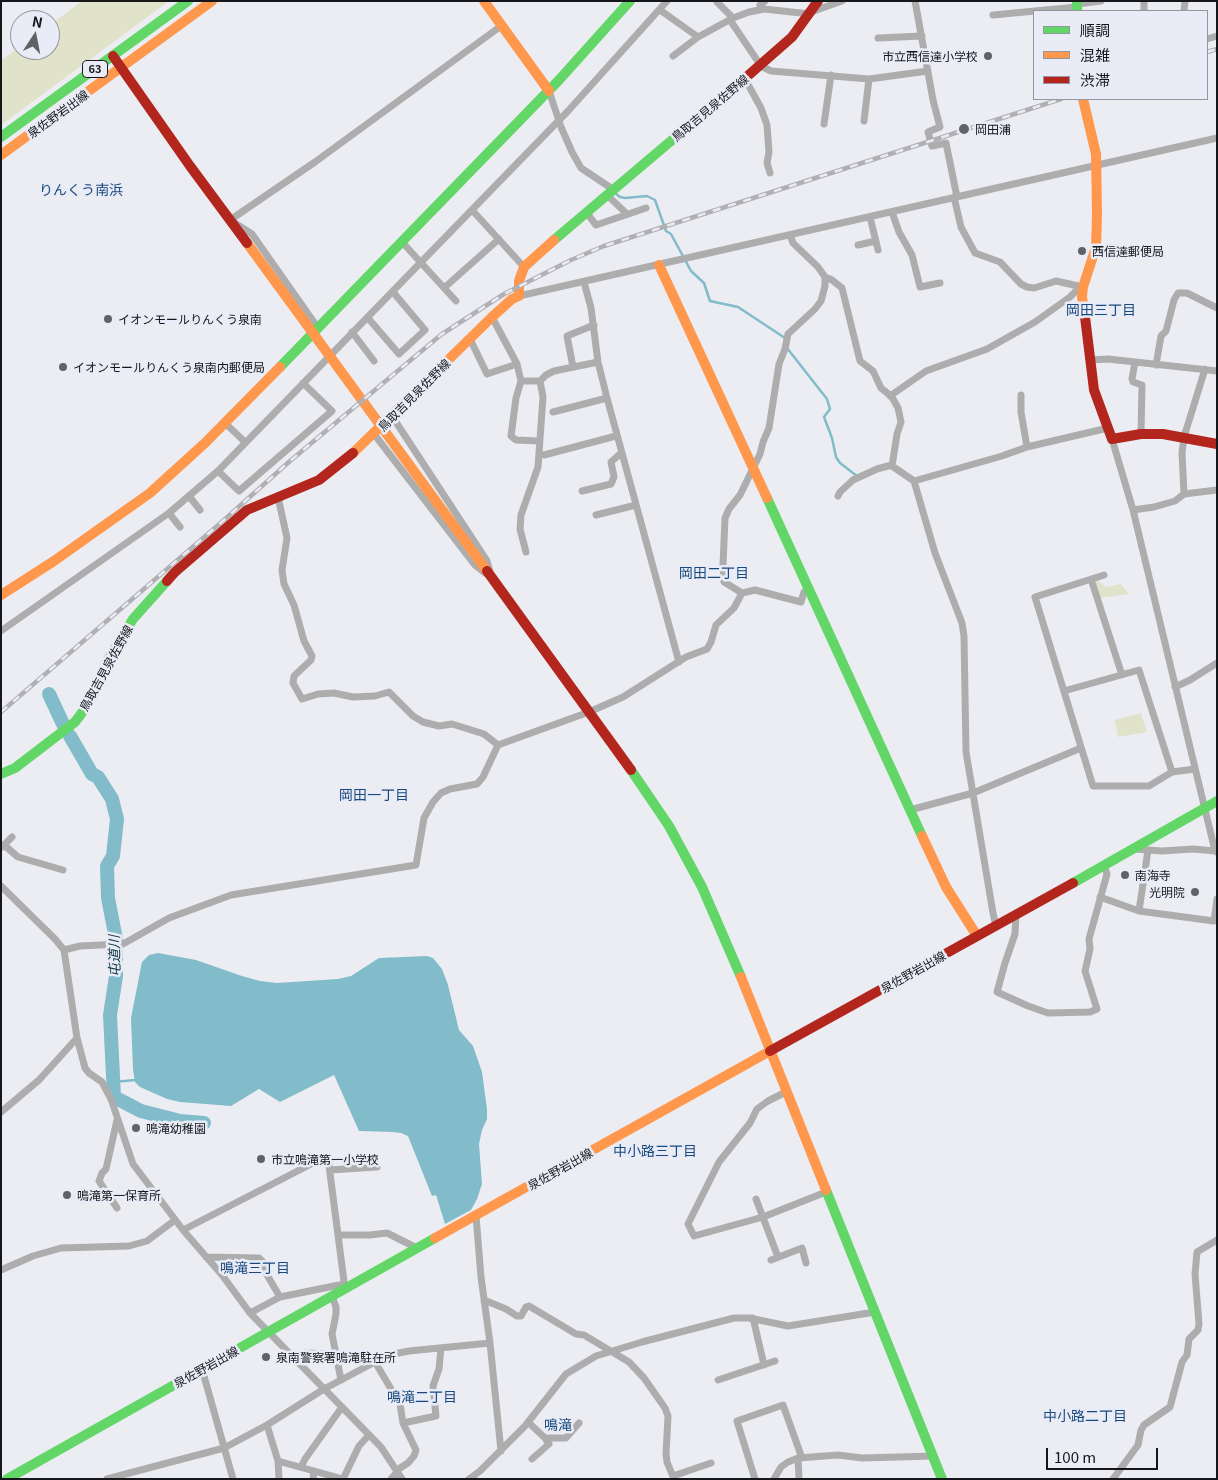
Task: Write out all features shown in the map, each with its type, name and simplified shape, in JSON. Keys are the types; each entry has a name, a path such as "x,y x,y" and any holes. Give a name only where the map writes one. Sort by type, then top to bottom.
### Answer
{"main road":[{"name":"泉佐野岩出線","path":"1,137 188,1"},
{"name":"泉佐野岩出線","path":"1,155 212,1"},
{"path":"484,1 549,91"},
{"path":"1,595 54,561 150,493 225,423 549,91 630,1"},
{"name":"鳥取吉見泉佐野線","path":"524,267 586,212 761,66 792,37 814,6"},
{"path":"113,56 120,69 647,792 686,856 721,931 942,1479"},
{"path":"1083,100 1097,166 1097,236 1096,247 1082,287 1084,316 1094,390 1112,439 1141,434 1163,434 1217,444"},
{"path":"659,265 946,887 977,936"},
{"path":"519,296 519,281 524,267"},
{"name":"鳥取吉見泉佐野線","path":"1,774 15,768 75,722 84,710 109,658 133,619 175,572 247,510 319,480 345,461 492,317 512,299 519,296"},
{"name":"泉佐野岩出線","path":"7,1479 332,1296 345,1286 476,1216 1217,801"}],"street":[{"path":"2,628 169,514 218,471 559,120 667,1"},
{"path":"718,1 761,66 778,72 790,71 869,79 928,71"},
{"path":"673,56 698,37 762,4 814,6 842,1"},
{"path":"915,1 940,127 928,132 932,146 946,142 962,227 975,253 1000,262 1021,284 1027,287 1034,288 1056,281 1082,287"},
{"path":"1040,10 1101,1"},
{"path":"660,10 698,37"},
{"path":"993,15 1033,11"},
{"path":"318,328 252,234 230,220 315,162 502,26"},
{"path":"878,38 922,36"},
{"path":"824,124 831,75"},
{"path":"745,79 761,108 767,125 769,152 767,163 770,173"},
{"path":"864,121 869,79"},
{"path":"549,91 572,152 581,168 611,192 627,214"},
{"path":"519,296 1217,138"},
{"path":"586,212 596,224 646,208"},
{"path":"472,210 524,267"},
{"path":"892,212 899,232 912,255 920,287 940,283"},
{"path":"870,216 878,250"},
{"path":"790,235 793,243 818,267 825,277 842,288 860,361 873,371 881,388 890,396 898,408 901,416 892,466"},
{"path":"444,288 499,239"},
{"path":"858,245 876,241"},
{"path":"402,242 456,301"},
{"path":"808,590 804,592 801,602 755,590 742,593 724,582 724,531 728,509 740,495 760,454 762,442 769,428 779,364 788,334 821,301 825,277"},
{"path":"584,282 594,325 598,362 616,436 621,454 624,456 679,662"},
{"path":"890,396 926,371 988,349 1035,322 1082,287"},
{"path":"368,318 398,354 425,330 393,292"},
{"path":"1156,365 1161,336 1166,331 1174,300 1178,293 1187,294 1217,308"},
{"path":"492,317 517,364 521,381 516,398 512,436 516,440 539,441"},
{"path":"572,367 567,336 594,325"},
{"path":"352,332 374,360"},
{"path":"470,339 487,374 517,364"},
{"path":"1090,360 1108,359 1216,370"},
{"path":"521,381 540,381 554,371 598,362"},
{"path":"1135,362 1133,382 1142,385 1141,434"},
{"path":"1184,494 1182,453 1184,437 1205,369"},
{"path":"526,552 520,529 521,515 538,468 543,397 540,381"},
{"path":"218,471 239,491 332,411 303,383"},
{"path":"1020,396 1020,412 1027,446"},
{"path":"554,412 607,398"},
{"path":"392,416 486,560 493,579"},
{"path":"225,423 245,442"},
{"path":"914,481 1002,456 1027,446 1108,428"},
{"path":"374,434 475,566 493,579"},
{"path":"544,455 616,436"},
{"path":"1112,439 1133,510 1216,851 1134,849"},
{"path":"582,491 611,484 614,477 611,462 621,454"},
{"path":"838,496 853,480 876,469 892,466 914,481 934,553 962,623 964,636 966,752 992,913 996,926"},
{"path":"1133,510 1175,501 1184,494 1216,491"},
{"path":"189,496 200,510"},
{"path":"278,497 287,538 282,570 284,584 294,605 304,641 312,656 311,660 294,676 293,683 302,698 334,692 353,697 375,696 389,692 413,716 423,722 439,726 452,724 484,734 498,744"},
{"path":"596,515 636,504"},
{"path":"169,514 180,528"},
{"path":"1104,575 1035,597 1093,786 1149,786 1172,772 1195,769"},
{"path":"1091,578 1122,674"},
{"path":"64,950 80,946 123,944 169,918 231,895 416,865 424,818 433,802 441,793 450,789 477,784 483,777 498,744 589,712 623,697 679,662 707,649 716,625 734,608 742,593"},
{"path":"1175,687 1217,663"},
{"path":"1064,691 1139,670 1172,772"},
{"path":"910,810 973,793 1082,748"},
{"path":"12,837 3,846 18,857 63,870"},
{"path":"1139,911 1148,850"},
{"path":"1016,914 1015,934 997,992 1048,1013 1090,1012 1097,1009 1085,971 1090,949 1089,939 1107,874 1104,866"},
{"path":"1,886 64,950 77,1038 85,1068 88,1073 102,1082 111,1100 133,1164 175,1220 222,1275 267,1333 381,1447 402,1479"},
{"path":"1100,897 1139,911 1215,922 1217,899"},
{"path":"1,1112 39,1080 77,1038"},
{"path":"786,1092 758,1110 719,1162 688,1224 694,1236 763,1217 826,1192"},
{"path":"117,1119 106,1169 99,1181 117,1208"},
{"path":"183,1230 317,1161 328,1158 345,1286 280,1297 250,1313"},
{"path":"330,1170 377,1167"},
{"path":"756,1199 775,1259 802,1248 806,1262"},
{"path":"476,1216 501,1451"},
{"path":"1,1270 33,1256 61,1248 129,1246 147,1241 175,1220"},
{"path":"338,1235 387,1233 417,1248"},
{"path":"1113,1479 1138,1445 1144,1425 1170,1407 1182,1362 1187,1354 1189,1339 1198,1330 1200,1324 1195,1274 1197,1252 1217,1240"},
{"path":"206,1257 259,1258 263,1262 267,1275 280,1297"},
{"path":"332,1296 336,1307 332,1328 341,1380"},
{"path":"484,1300 517,1316 521,1316 526,1307 529,1306 576,1334 584,1335 629,1362 644,1378 665,1408 668,1416 667,1462 674,1477 711,1463"},
{"path":"469,1479 501,1451 528,1422 566,1374 596,1356 734,1318 752,1318 788,1326 875,1312"},
{"path":"752,1318 764,1365"},
{"path":"107,1479 224,1448 267,1425 324,1389 394,1354 490,1344"},
{"path":"403,1424 436,1416 433,1386 439,1369 441,1348"},
{"path":"298,1363 302,1354 305,1353 337,1354"},
{"path":"718,1380 775,1361"},
{"path":"375,1362 400,1404 403,1424 416,1450 408,1463 397,1471 391,1479"},
{"path":"202,1369 234,1479"},
{"path":"755,1479 737,1421 782,1404 800,1458 799,1479"},
{"path":"301,1468 305,1459 342,1406"},
{"path":"528,1422 545,1438 548,1444 532,1459"},
{"path":"545,1438 566,1438 579,1423"},
{"path":"267,1425 278,1461 280,1479"},
{"path":"278,1461 301,1468 314,1475 343,1479 359,1446 369,1435"},
{"path":"774,1479 781,1467 788,1462 800,1458 838,1455 862,1458 933,1456"}],"green space":[{"path":"82,1 169,1 1,125 1,60 10,54 10,60 60,60 60,18"},
{"path":"1096,579 1106,587 1121,584 1129,594 1100,598"},
{"path":"1141,713 1147,732 1118,737 1115,720"}],"water":[{"path":"158,953 196,960 242,976 277,983 338,979 351,976 379,958 427,956 433,958 442,969 448,985 459,1030 473,1046 482,1072 487,1119 479,1144 482,1184 471,1210 445,1224 436,1195 432,1196 408,1136 392,1132 359,1131 334,1075 280,1102 259,1089 231,1106 180,1102 167,1099 140,1087 135,1082 133,1070 131,1018 142,962 149,955"}],"waterway":[{"path":"615,193 625,198 647,196 655,200 666,231 671,234 691,271 704,283 710,301 738,307 785,338"},
{"path":"787,348 827,399 830,409 824,417 832,438 836,457 840,463 857,476"},
{"name":"屯道川","path":"49,694 63,724"},
{"name":"屯道川","path":"70,736 92,774 98,777 112,799 117,819 113,856 107,866 108,898 116,939 116,976 110,1015 114,1097 141,1111 180,1121 204,1123"},
{"path":"114,1082 135,1080"}],"railway":[{"path":"1208,52 1217,49"},
{"path":"1,712 290,461 442,334 504,294 571,260 604,246 1058,100"}],"traffic: fast":[{"path":"1,137 188,1"},
{"path":"280,367 559,80 630,1"},
{"path":"1077,1 1077,10"},
{"path":"554,240 743,80"},
{"path":"767,498 922,836"},
{"path":"1,774 15,768 75,722 84,710 109,658 133,619 167,581"},
{"path":"631,770 669,826 702,887 741,977"},
{"path":"1073,883 1217,801"},
{"path":"826,1190 942,1479"},
{"path":"7,1479 435,1238"}],"traffic: slow":[{"path":"1,155 212,1"},
{"path":"484,1 549,91"},
{"path":"1083,100 1096,154 1097,214 1096,247 1083,287 1082,297 1085,317"},
{"path":"353,453 492,317 512,299 519,296 519,281 524,267 554,240"},
{"path":"247,243 487,571"},
{"path":"659,265 767,498"},
{"path":"1,595 54,561 150,493 205,443 280,367"},
{"path":"922,836 946,887 977,936"},
{"path":"741,977 826,1190"},
{"path":"435,1238 770,1051"}],"traffic: jam":[{"path":"743,80 792,37 818,1"},
{"path":"113,56 247,243"},
{"path":"1085,317 1094,390 1112,439 1141,434 1163,434 1217,444"},
{"path":"167,581 247,510 319,480 353,453"},
{"path":"487,571 631,770"},
{"path":"770,1051 1073,883"}],"place":[{"name":"市立西信達小学校","path":"988,56"},
{"name":"岡田浦","path":"964,129"},
{"name":"西信達郵便局","path":"1082,251"},
{"name":"イオンモールりんくう泉南","path":"108,319"},
{"name":"イオンモールりんくう泉南内郵便局","path":"63,367"},
{"name":"南海寺","path":"1125,875"},
{"name":"光明院","path":"1195,892"},
{"name":"鳴滝幼稚園","path":"136,1128"},
{"name":"市立鳴滝第一小学校","path":"261,1159"},
{"name":"鳴滝第一保育所","path":"67,1195"},
{"name":"泉南警察署鳴滝駐在所","path":"266,1357"}],"district":[{"name":"りんくう南浜","path":"81,190"},
{"name":"岡田三丁目","path":"1101,310"},
{"name":"岡田二丁目","path":"714,573"},
{"name":"岡田一丁目","path":"374,795"},
{"name":"中小路三丁目","path":"655,1151"},
{"name":"鳴滝三丁目","path":"255,1268"},
{"name":"鳴滝二丁目","path":"422,1397"},
{"name":"中小路二丁目","path":"1085,1416"},
{"name":"鳴滝","path":"558,1425"}]}
